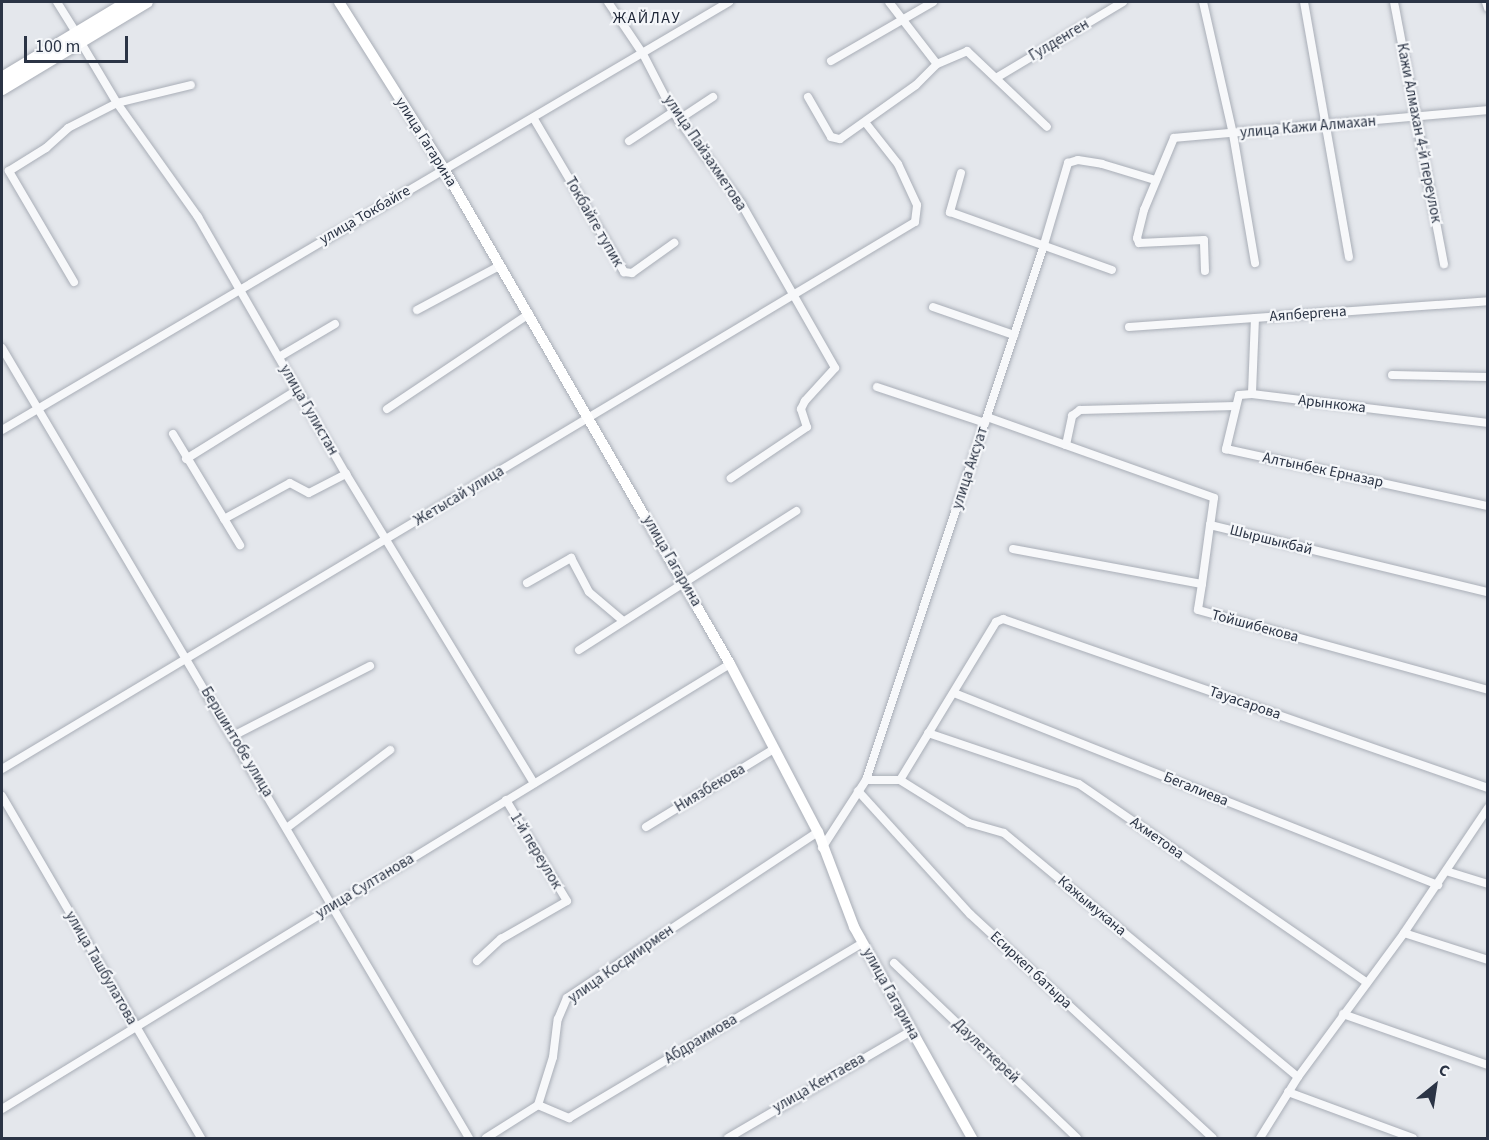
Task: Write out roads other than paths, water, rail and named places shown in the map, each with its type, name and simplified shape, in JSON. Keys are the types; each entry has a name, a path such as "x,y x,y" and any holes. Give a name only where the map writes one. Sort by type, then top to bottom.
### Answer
{"highway":[{"path":"2,89 128,2"},
{"path":"2,78 147,2"}],"main road":[{"name":"улица Гагарина","path":"339,2 444,169 730,664 818,832 822,848 862,943 972,1138"}],"street":[{"name":"улица Гулистан","path":"57,2 117,103 198,218 240,287 346,474 534,783"},
{"name":"улица Пайзахметова","path":"608,2 643,54 676,116 741,202 835,368 805,401 801,409 807,427 731,477"},
{"name":"улица Токбайге","path":"2,430 240,287 534,119 729,2"},
{"path":"889,2 937,64"},
{"path":"831,61 933,2"},
{"name":"Гулденген","path":"996,78 1123,2"},
{"path":"1203,2 1233,134 1255,263"},
{"path":"1304,2 1329,125 1349,257"},
{"name":"Кажи Алмахан 4-й переулок","path":"1394,2 1418,117 1444,264"},
{"path":"1486,2 1488,8"},
{"path":"808,97 834,139 866,122 937,64 967,51 1047,127"},
{"path":"74,282 9,171 46,148 68,128 117,103 191,85"},
{"path":"628,141 713,97"},
{"name":"улица Кажи Алмахан","path":"1155,180 1174,138 1488,110"},
{"name":"Токбайге тупик","path":"534,119 624,272 632,273 674,243"},
{"name":"Жетысай улица","path":"2,769 185,656 588,418 792,292 915,222 917,205 898,164 866,122"},
{"name":"улица Аксуат","path":"822,848 866,780 1043,248 1068,164 1078,160 1102,164 1155,180"},
{"path":"961,173 950,212 1043,248 1112,270"},
{"path":"1155,180 1144,210 1138,243 1204,240 1205,271"},
{"path":"417,310 499,266"},
{"name":"Аяпбергена","path":"1129,327 1488,301"},
{"path":"933,307 1014,335"},
{"path":"387,409 529,314"},
{"path":"1066,445 1072,416 1080,410 1236,405 1239,395 1252,394 1255,318"},
{"path":"279,357 335,324"},
{"name":"Бершинтобе улица","path":"2,348 288,827 469,1138"},
{"path":"1392,375 1488,377"},
{"name":"Шыршыкбай","path":"877,387 1066,445 1214,498 1210,525 1488,592"},
{"path":"186,459 297,390"},
{"name":"Арынкожа","path":"1252,394 1488,423"},
{"name":"Алтынбек Ерназар","path":"1236,405 1226,449 1488,506"},
{"path":"173,434 240,545"},
{"path":"224,519 290,483 309,493 346,474"},
{"path":"579,650 683,580 796,511"},
{"path":"1013,549 1202,584 1210,525"},
{"path":"527,583 571,558 589,592 622,620"},
{"name":"Тойшибекова","path":"1202,584 1198,610 1488,690"},
{"name":"Тауасарова","path":"954,693 996,622 1003,619 1488,788"},
{"name":"улица Султанова","path":"2,1109 730,664"},
{"path":"233,736 370,666"},
{"path":"866,780 900,780 954,693"},
{"name":"Бегалиева","path":"954,693 1438,885"},
{"name":"Ахметова","path":"928,733 1079,784 1367,983"},
{"name":"Ниязбекова","path":"645,827 774,749"},
{"path":"288,827 390,750"},
{"name":"Кажымукана","path":"900,780 969,823 1005,833 1298,1077"},
{"name":"Есиркеп батыра","path":"858,791 970,914 1213,1138"},
{"name":"улица Ташбулатова","path":"2,796 201,1138"},
{"name":"1-й переулок","path":"477,961 501,939 567,901 506,800"},
{"path":"1260,1138 1298,1077 1438,885 1488,808"},
{"name":"улица Косдиирмен","path":"538,1105 553,1057 558,1019 567,998 818,832"},
{"path":"1446,871 1488,884"},
{"path":"1404,933 1488,960"},
{"name":"Абдраимова","path":"538,1105 569,1118 862,943"},
{"name":"Даулеткерей","path":"894,963 1077,1138"},
{"path":"1343,1014 1488,1065"},
{"name":"улица Кентаева","path":"728,1138 911,1031"},
{"path":"1288,1092 1413,1138"},
{"path":"486,1138 538,1105"}],"district":[{"name":"ЖАЙЛАУ","path":"647,18"}]}
